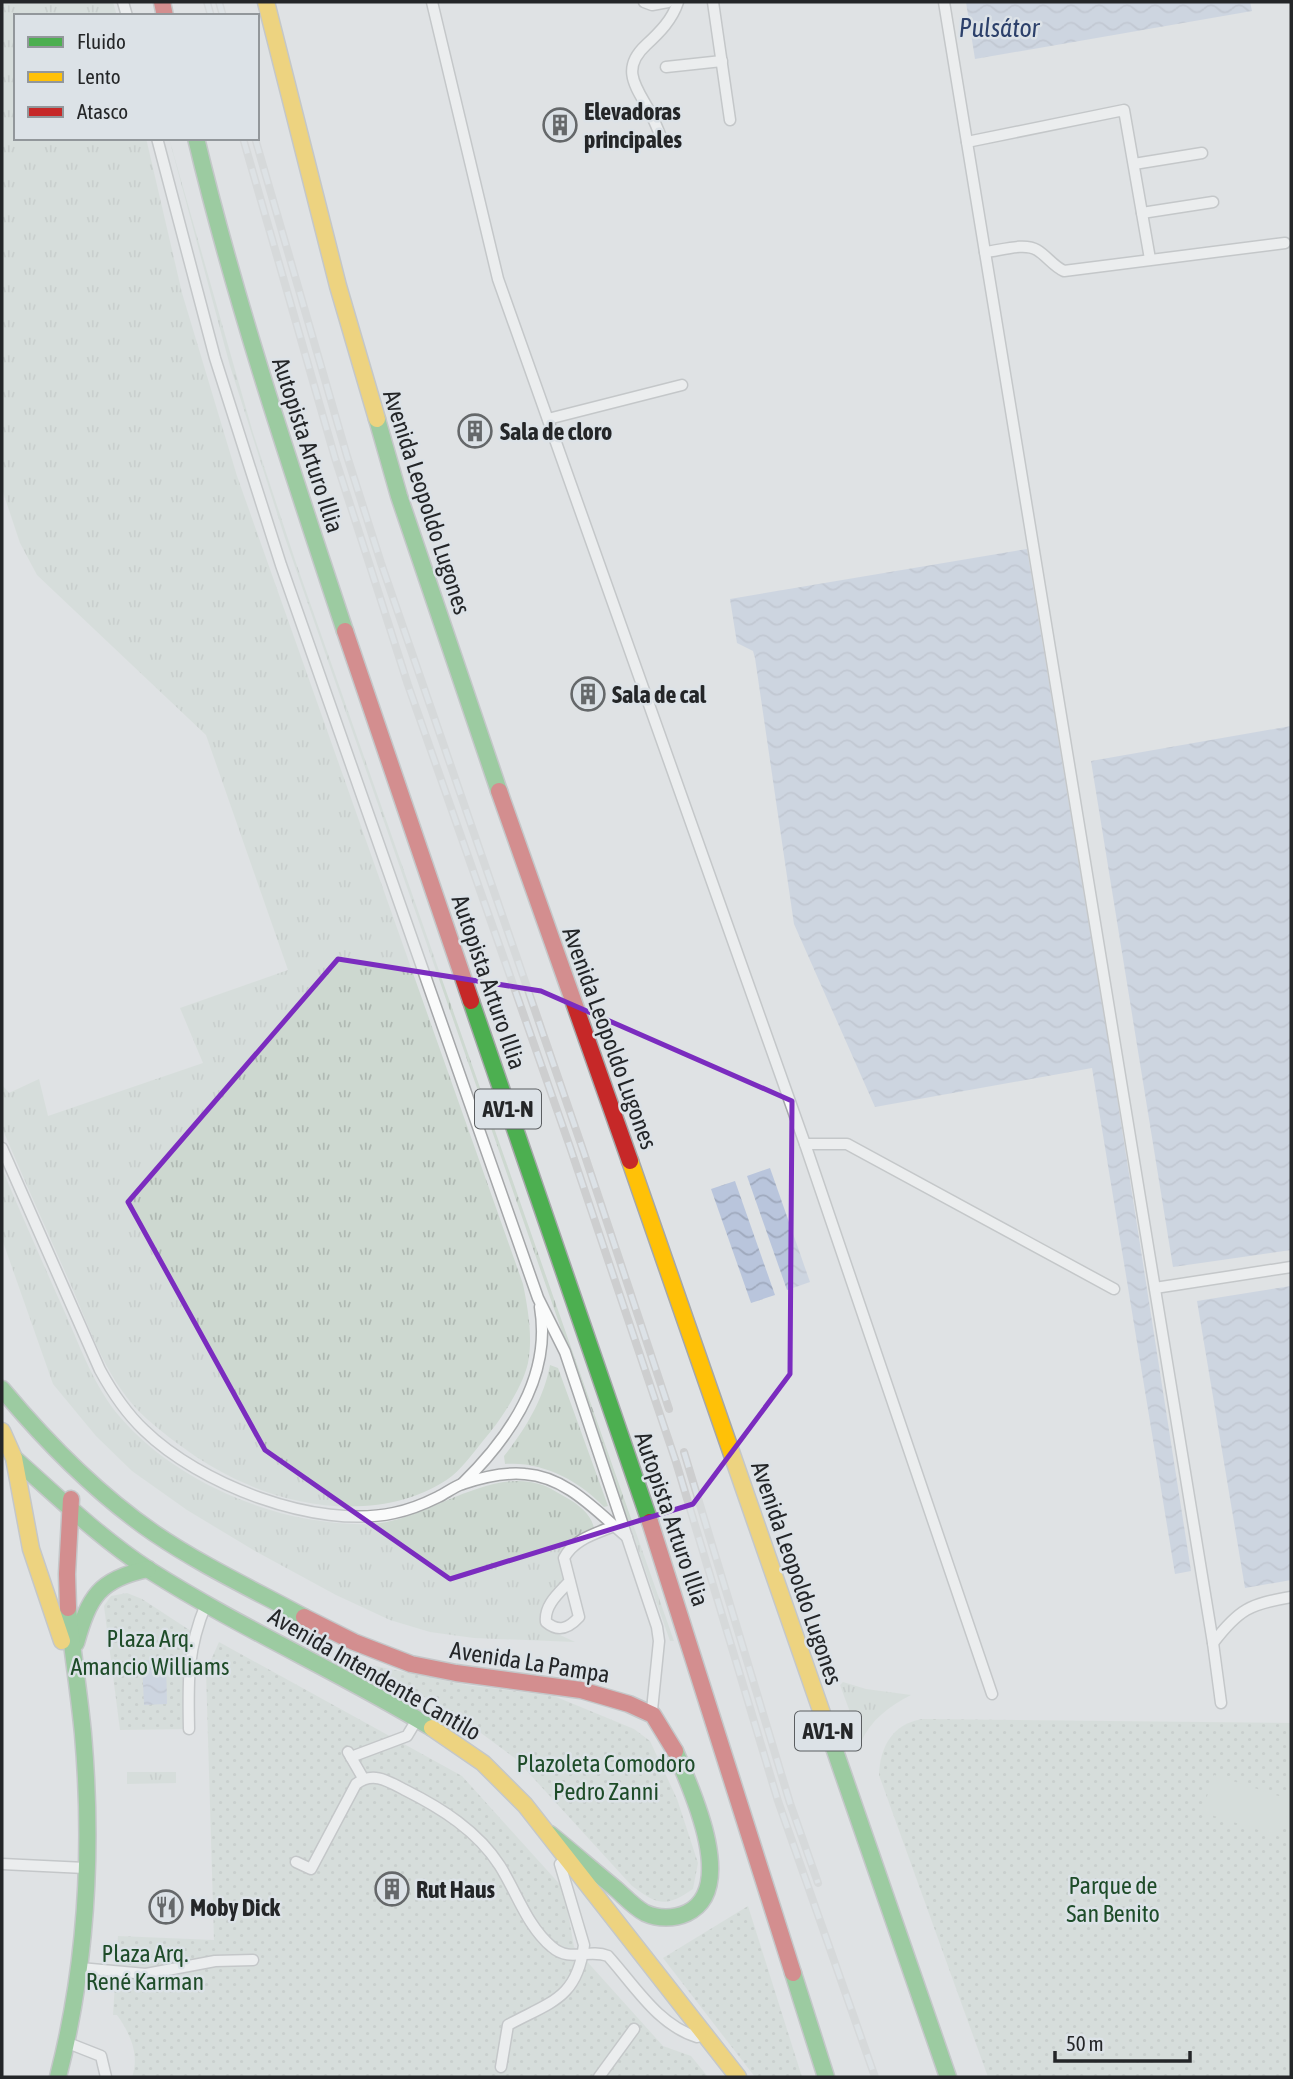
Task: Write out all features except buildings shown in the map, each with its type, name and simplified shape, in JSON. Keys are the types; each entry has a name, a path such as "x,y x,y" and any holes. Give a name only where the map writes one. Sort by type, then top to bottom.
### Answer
{"main road":[{"name":"Avenida Leopoldo Lugones","path":"266,2 338,286 398,496 948,2077"},
{"name":"Autopista Arturo Illia","path":"196,140 215,217 272,413 668,1576 827,2077"},
{"name":"Avenida La Pampa","path":"2,1390 38,1434 115,1505 156,1535 349,1639 391,1657 431,1669 556,1685 614,1698 652,1714"},
{"path":"2,1432 13,1458 31,1549 50,1612 74,1672"},
{"path":"13,1458 99,1534 148,1569"},
{"path":"58,2077 68,2043 80,1968 86,1868 87,1795 83,1732 74,1672 66,1583 72,1509 68,1462"},
{"path":"73,1654 93,1595 111,1580 126,1573 148,1569"},
{"name":"Avenida Intendente Cantilo","path":"148,1569 206,1604 417,1719 490,1769 522,1800 550,1834 622,1952 708,2039 738,2077"},
{"path":"550,1834 643,1912 657,1918 676,1918 692,1910 705,1897 711,1880 711,1861 705,1835 691,1793 663,1727 652,1714"}],"lane":[{"path":"432,2 498,279 805,1144 992,1694"},
{"path":"643,2 652,5 668,2"},
{"path":"663,142 636,89 631,71 634,59 670,21 678,2"},
{"path":"713,2 730,120"},
{"path":"944,2 1221,1703"},
{"path":"666,67 722,61"},
{"path":"967,142 1124,110 1150,259"},
{"path":"158,140 215,358 281,565 538,1298 565,1352 629,1539 659,1642 652,1714"},
{"path":"1134,164 1202,153"},
{"path":"1142,213 1213,202"},
{"path":"985,252 1028,247 1035,249 1064,271 1284,243"},
{"path":"548,419 682,385"},
{"path":"805,1144 847,1144 1114,1289"},
{"path":"2,1148 100,1370 128,1413 162,1446 230,1486 260,1498 313,1512 367,1516 392,1513 435,1499 462,1484 508,1474 541,1476 573,1491 629,1539"},
{"path":"1155,1288 1291,1268"},
{"path":"462,1484 499,1444 523,1407 532,1387 541,1355 543,1325 538,1298"},
{"path":"570,1581 545,1613 546,1622 553,1628 562,1629 572,1625 579,1616 570,1581 564,1558 569,1548 614,1526"},
{"path":"1213,1643 1242,1611 1259,1603 1291,1597"},
{"path":"189,1729 189,1658 194,1633 206,1604"},
{"path":"363,1778 349,1754 407,1736 417,1719"},
{"path":"296,1862 311,1869 356,1784 363,1778 383,1779 448,1814 475,1837 499,1865 524,1911 550,1946 561,1954 582,1956 622,1952 667,2022 683,2033 708,2039"},
{"path":"501,2067 508,2025 561,1997 573,1983 582,1956 584,1945 572,1897 550,1834"},
{"path":"2,1864 86,1868"},
{"path":"80,1968 146,1974 215,1961 253,1960"},
{"path":"599,2077 634,2029"},
{"path":"68,2043 101,2056 106,2077"}],"highlighted area":[{"path":"338,959 541,991 792,1101 790,1374 693,1504 450,1579 265,1450 128,1202"}],"green space":[{"path":"2,2 113,2 116,14 14,14 14,140 146,140 182,293 237,476 523,1284 530,1343 528,1363 517,1391 493,1429 457,1472 430,1490 379,1504 325,1505 299,1501 235,1479 183,1447 147,1419 121,1389 101,1356 2,1128 2,1085 9,1093 39,1079 48,1116 203,1063 180,1008 288,970 206,735 37,575 20,543 2,489"},
{"path":"170,140 253,433 295,560 674,1641 670,1641 285,538 230,366"},
{"path":"2,1169 96,1381 120,1417 159,1454 205,1483 256,1505 308,1519 348,1524 387,1522 502,1482 521,1481 546,1486 580,1507 590,1518 594,1528 571,1539 559,1555 564,1580 541,1611 543,1627 575,1642 474,1638 430,1632 390,1620 336,1595 255,1551 187,1510 132,1471 96,1436 53,1384 2,1239"},
{"path":"550,1365 558,1368 608,1506 604,1507 572,1481 546,1469 505,1464 504,1456 538,1401"},
{"name":"Plaza Arq. Amancio Williams","path":"127,1593 142,1599 194,1633 189,1729 120,1730 104,1606 111,1596"},
{"name":"Plaza Arq. René Karman","path":"219,1642 462,1776 564,1889 574,1947 663,2046 691,2056 708,2077 132,2077 135,2061 130,2037 117,2015 113,2015 118,1936 214,1940 206,1671"},
{"name":"Plazoleta Comodoro Pedro Zanni","path":"366,1664 466,1685 554,1696 634,1729 650,1741 677,1799 698,1863 693,1889 675,1899 662,1902 632,1886 516,1759 458,1716"},
{"path":"843,1682 866,1689 911,1695 881,1714 861,1742 840,1685"},
{"name":"Parque de San Benito","path":"922,1719 1291,1723 1291,2077 988,2077 879,1775 882,1755 890,1738 903,1726"},
{"path":"127,1772 176,1772 176,1783 127,1784"},
{"path":"1214,1775 1291,1800 1281,1837 1202,1812"},
{"path":"748,1906 802,2077 755,2077 663,1958"}],"water":[{"name":"Pulsátor","path":"966,2 1250,2 1252,11 975,59"},
{"path":"1027,549 1112,1065 1191,1571 1175,1574 1092,1068 875,1107 794,924 755,658 753,651 737,643 730,599"},
{"path":"1291,726 1291,1250 1173,1267 1091,761"},
{"path":"770,1168 810,1282 787,1290 747,1176"},
{"path":"735,1181 775,1295 751,1303 711,1189"},
{"path":"1291,1286 1291,1580 1245,1588 1197,1301"},
{"path":"166,1659 167,1704 144,1705 142,1661"}],"railway":[{"path":"207,2 210,14"},
{"path":"219,2 222,14"},
{"path":"244,140 335,458 408,685 570,1147 676,1462 778,1801 875,2077"},
{"path":"256,140 347,456 381,563 669,1409"},
{"path":"684,1452 790,1803 818,1883"}],"traffic: fast":[{"path":"197,140 246,324 345,631"},
{"path":"377,419 399,496 499,791"},
{"path":"471,1001 650,1522"},
{"path":"2,1389 73,1466 133,1518 190,1556 304,1617"},
{"path":"14,1458 96,1531 149,1570 432,1728"},
{"path":"76,1643 86,1613 98,1592 118,1578 148,1569"},
{"path":"58,2077 76,1992 87,1864 83,1734 68,1608"},
{"path":"824,1719 948,2077"},
{"path":"550,1834 645,1913 666,1918 687,1913 702,1901 709,1883 710,1861 699,1812 675,1751"},
{"path":"793,1973 826,2077"}],"traffic: slow":[{"path":"266,2 338,286 377,419"},
{"path":"630,1161 824,1719"},
{"path":"2,1431 14,1458 31,1549 62,1641"},
{"path":"432,1728 483,1763 525,1805 738,2077"}],"traffic: jam":[{"path":"162,2 165,14"},
{"path":"345,631 471,1001"},
{"path":"499,791 630,1161"},
{"path":"68,1608 71,1499"},
{"path":"650,1522 793,1973"},
{"path":"304,1617 354,1642 411,1664 581,1690 629,1704 653,1715 675,1751"}],"place":[{"name":"Elevadoras principales","path":"560,125"},
{"name":"Sala de cloro","path":"475,431"},
{"name":"Sala de cal","path":"588,694"},
{"name":"Rut Haus","path":"392,1889"},
{"name":"Moby Dick","path":"166,1907"}]}
